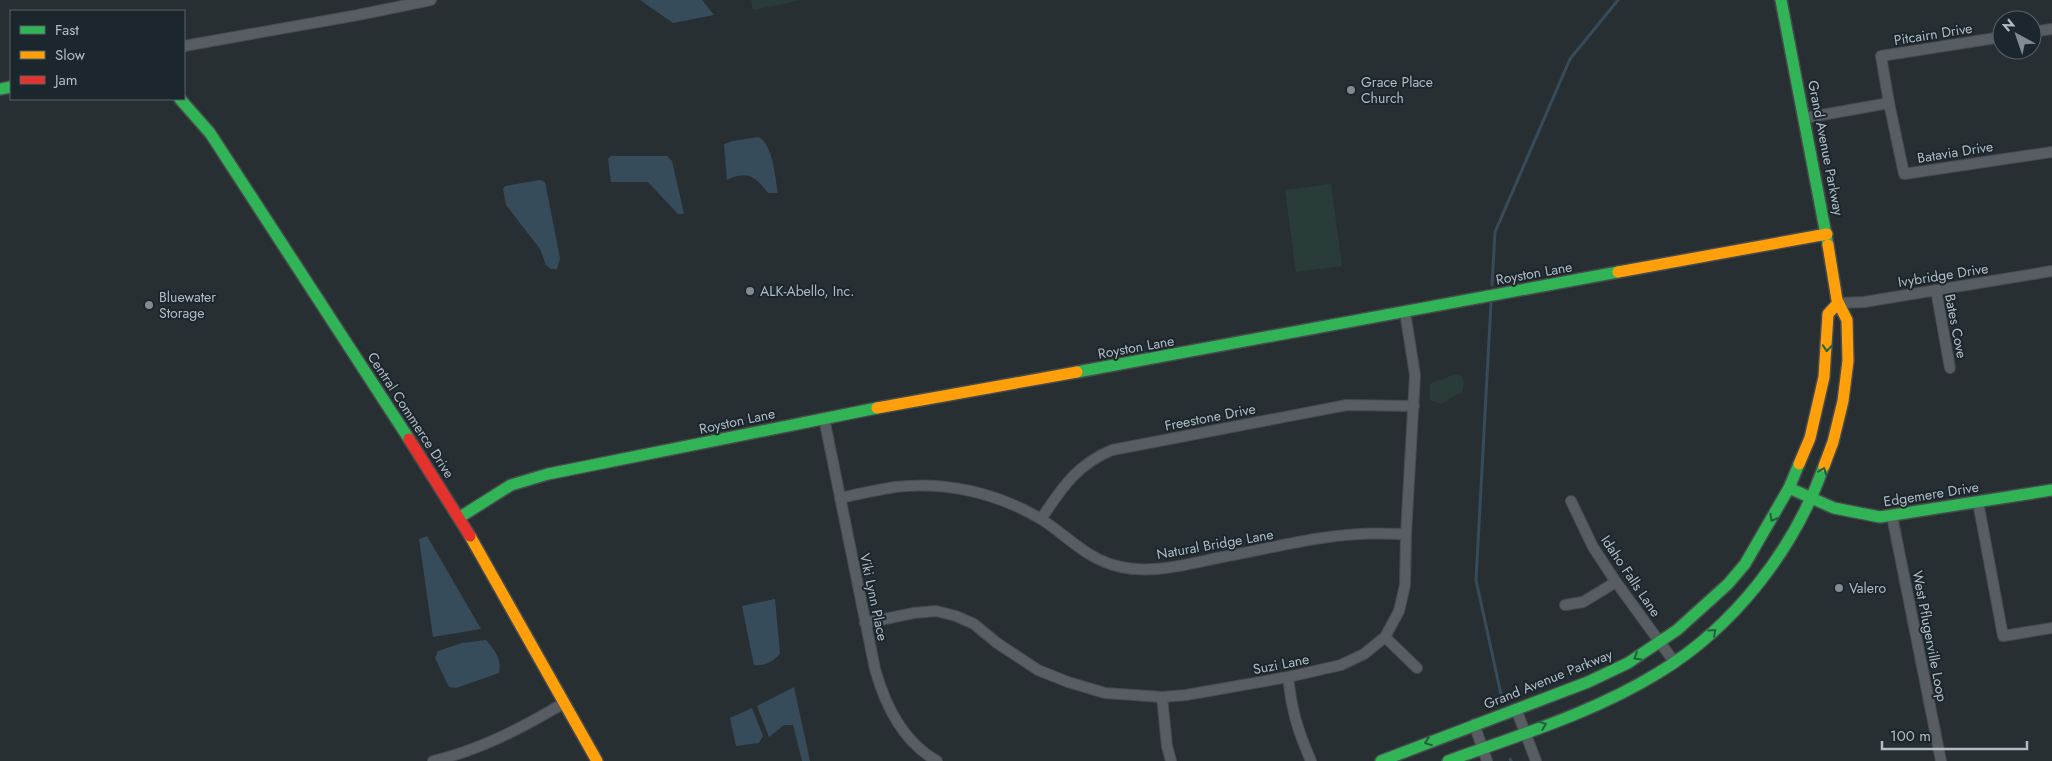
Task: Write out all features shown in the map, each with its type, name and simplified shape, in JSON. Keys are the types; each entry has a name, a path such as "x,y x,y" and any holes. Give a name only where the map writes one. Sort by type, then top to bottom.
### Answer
{"street":[{"path":"185,46 431,0"},
{"name":"Grand Avenue Parkway","path":"1448,761 1618,695 1686,656 1716,629 1764,578 1812,499 1836,433 1845,374 1847,317 1838,303 1827,234 1782,0"},
{"name":"Pitcairn Drive","path":"1889,103 1881,56 1992,39"},
{"name":"Central Commerce Drive","path":"181,100 210,133 460,517 597,761"},
{"path":"1805,118 1889,103"},
{"name":"Batavia Drive","path":"1889,103 1904,174 2052,152"},
{"name":"Royston Lane","path":"460,517 494,494 528,478 824,418 1827,234"},
{"name":"Ivybridge Drive","path":"1838,303 1864,302 2052,271"},
{"name":"Bates Cove","path":"1936,290 1950,368"},
{"name":"Grand Avenue Parkway","path":"1381,761 1613,670 1660,642 1693,618 1728,584 1745,564 1798,470 1812,429 1824,377 1828,314 1838,303"},
{"name":"Suzi Lane","path":"865,623 914,613 936,611 956,616 974,624 997,643 1038,670 1068,682 1105,693 1162,697 1186,695 1288,677 1341,665 1364,654 1385,637 1399,611 1406,584 1406,534 1414,406 1414,376 1405,312"},
{"name":"Freestone Drive","path":"1041,519 1074,474 1098,456 1112,450 1347,404 1414,406"},
{"name":"Viki Lynn Place","path":"824,418 865,623 882,692 894,718 912,740 934,760"},
{"name":"Natural Bridge Lane","path":"840,498 896,487 928,486 957,488 984,494 1041,519 1092,558 1121,568 1156,569 1317,539 1359,534 1406,534"},
{"name":"Edgemere Drive","path":"1789,488 1834,508 1864,515 1892,516 2052,490"},
{"name":"Idaho Falls Lane","path":"1571,501 1593,547 1675,663"},
{"path":"1978,502 2003,636 2052,628"},
{"name":"West Pflugerville Loop","path":"1892,516 1941,761"},
{"path":"1565,605 1583,602 1616,582"},
{"path":"1385,637 1417,668"},
{"path":"1288,677 1292,711 1299,734 1311,761"},
{"path":"1162,697 1171,761"},
{"path":"433,761 456,756 498,739 564,703"},
{"path":"1516,709 1536,761"},
{"path":"1474,724 1486,761"}],"green space":[{"path":"751,0 801,0 753,10"},
{"path":"1331,184 1342,266 1296,272 1285,190"},
{"path":"1455,374 1461,376 1464,382 1462,392 1441,404 1430,400 1430,384"}],"water":[{"path":"640,0 702,0 714,15 673,23"},
{"path":"758,137 767,146 770,153 778,193 768,193 751,177 740,176 727,180 724,144"},
{"path":"611,156 667,156 672,161 684,214 678,214 648,182 611,182 608,159"},
{"path":"540,180 545,182 560,258 557,269 551,269 546,265 540,249 506,205 503,189 505,186"},
{"path":"427,536 481,629 433,637 419,539"},
{"path":"775,599 780,654 768,663 754,665 742,606"},
{"path":"486,640 499,659 499,673 456,688 449,687 435,658 438,651 462,643"},
{"path":"794,687 810,761 802,761 793,725 784,725 769,737 757,706"},
{"path":"752,708 763,736 759,743 736,746 730,718"}],"waterway":[{"path":"1492,285 1495,232 1570,59 1618,0"},
{"path":"1491,303 1476,580 1502,699"}],"traffic: fast":[{"path":"1781,0 1828,245"},
{"path":"0,89 10,87"},
{"path":"181,100 210,133 409,439"},
{"path":"1077,372 1618,272"},
{"path":"460,517 511,485 548,474 877,408"},
{"path":"1381,761 1588,682 1628,663 1677,630 1728,584 1745,564 1789,488 1799,464"},
{"path":"1448,761 1582,712 1633,687 1686,654 1712,633 1758,584 1796,527 1824,466"},
{"path":"1789,488 1834,508 1880,517 2052,490"}],"traffic: slow":[{"path":"1618,272 1827,234"},
{"path":"1824,466 1833,442 1843,401 1848,361 1847,320 1837,300 1828,245"},
{"path":"1799,464 1810,438 1824,377 1828,314 1838,303"},
{"path":"877,408 1077,372"},
{"path":"470,536 597,761"}],"traffic: jam":[{"path":"409,439 470,536"}],"place":[{"name":"Grace Place Church","path":"1351,90"},
{"name":"ALK-Abello, Inc.","path":"750,291"},
{"name":"Bluewater Storage","path":"149,305"},
{"name":"Valero","path":"1839,588"}]}
